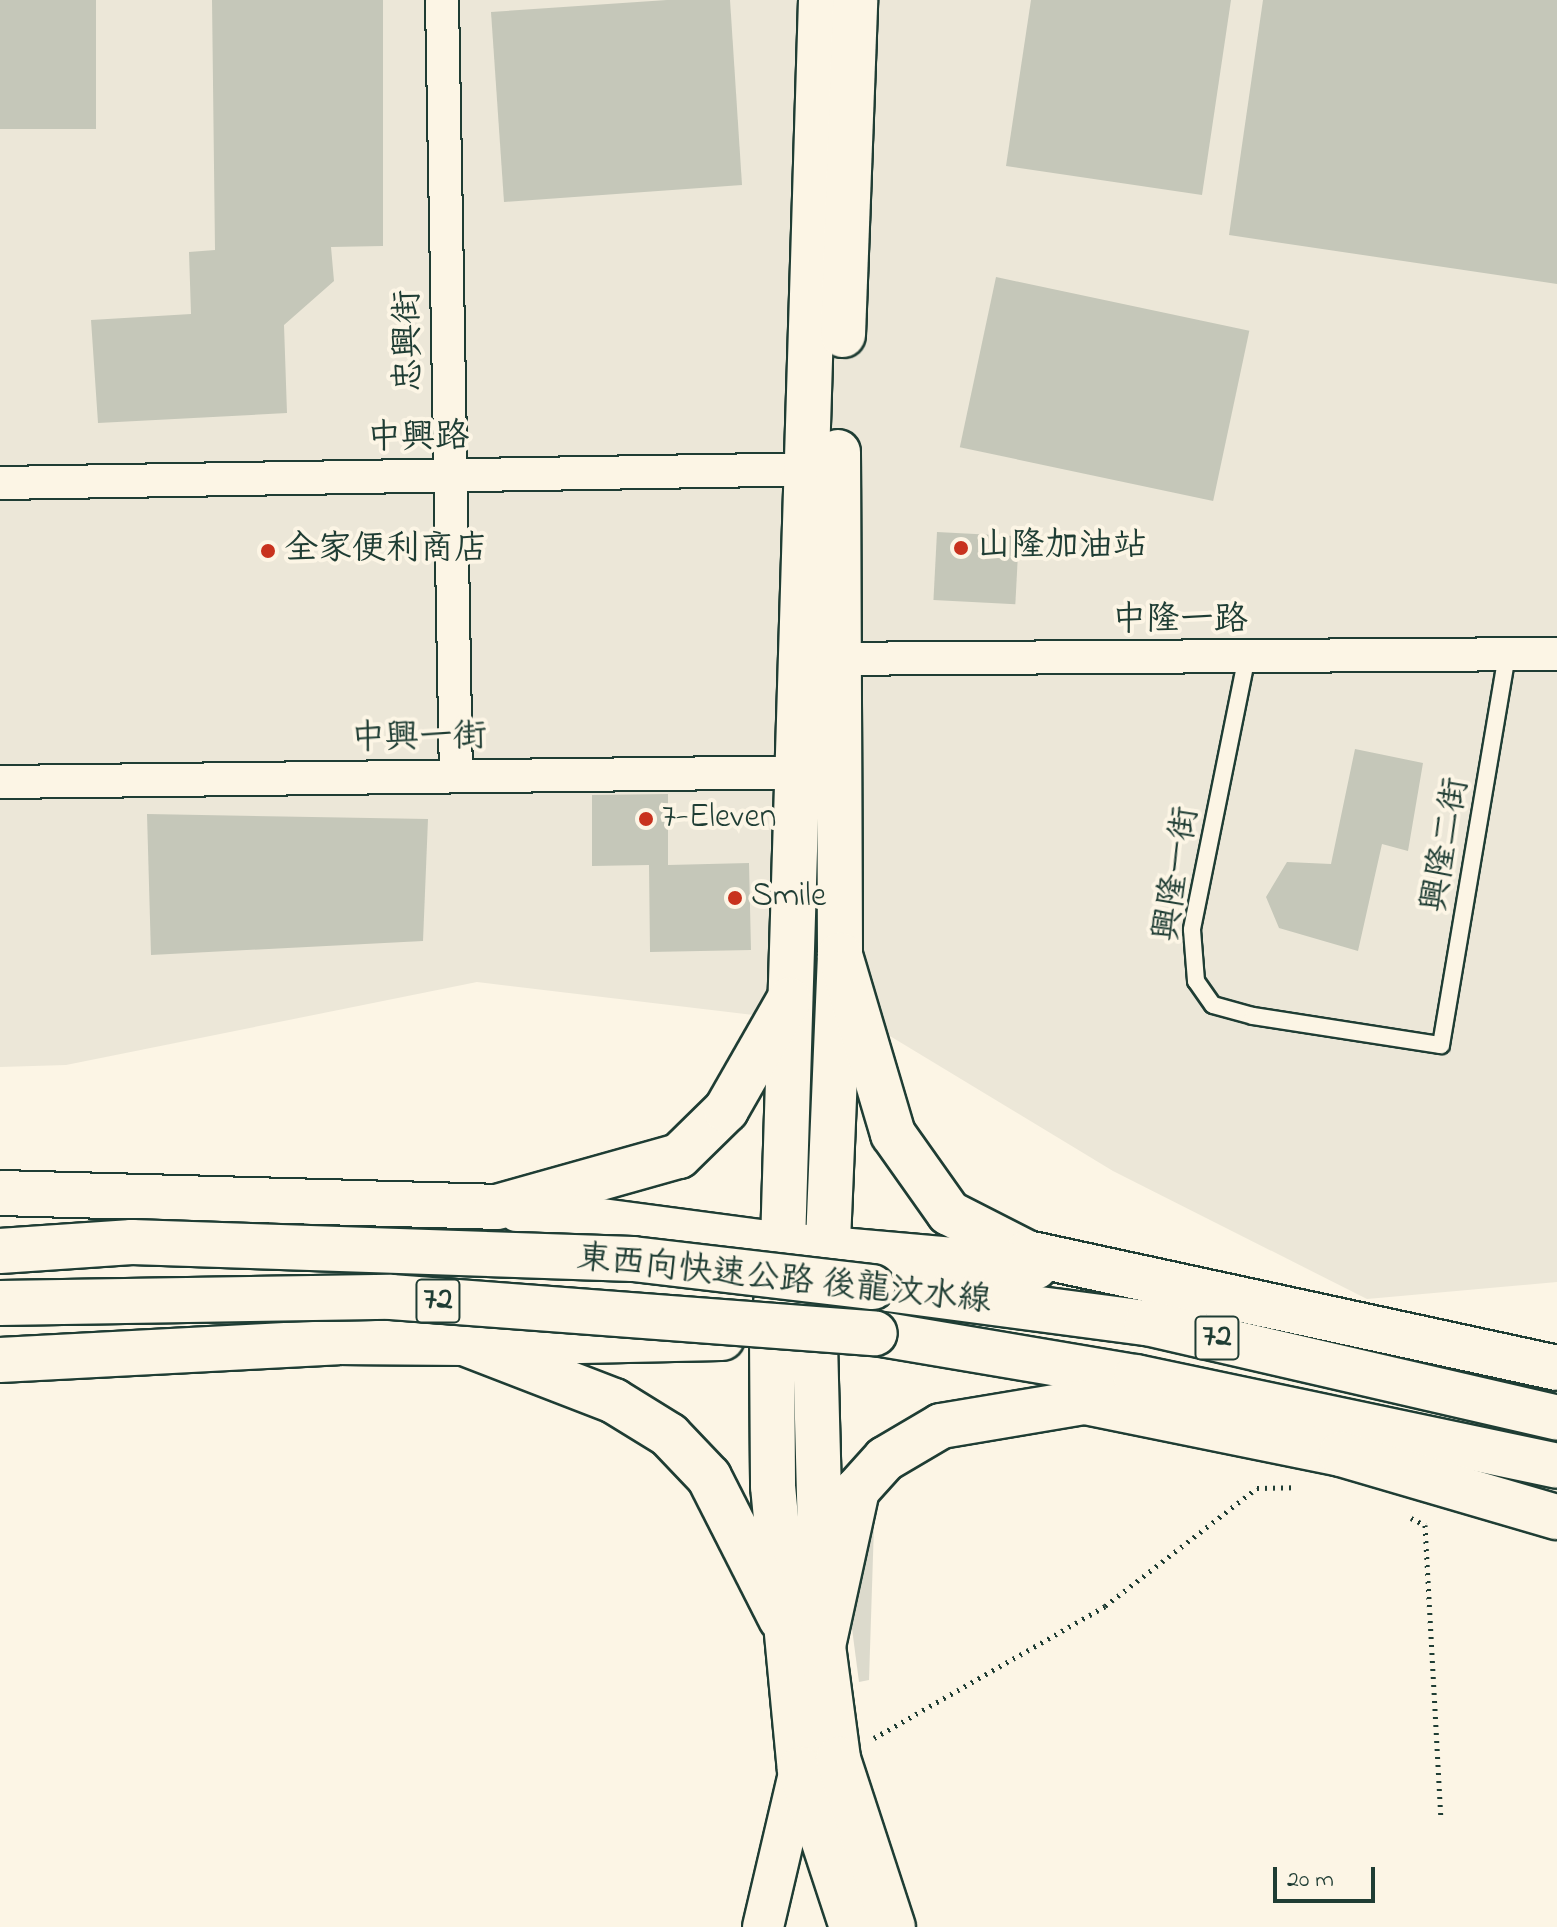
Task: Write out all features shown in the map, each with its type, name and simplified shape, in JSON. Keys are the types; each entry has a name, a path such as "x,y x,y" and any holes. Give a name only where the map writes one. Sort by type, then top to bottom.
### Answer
{"main road":[{"path":"821,0 822,659 839,770 840,955 828,1244 815,1342 823,1646 819,1764 893,1927"},
{"path":"824,469 855,0"},
{"path":"781,1619 772,1337 783,1245 796,774 822,659"},
{"path":"840,955 893,1134 949,1213 1027,1253 1557,1368"},
{"path":"497,1207 679,1156 726,1110 789,1000"},
{"path":"0,1193 497,1207 783,1245 828,1244 1157,1280"},
{"name":"東西向快速公路 後龍汶水線","path":"0,1251 132,1242 633,1259 1147,1323 1557,1418"},
{"name":"東西向快速公路 後龍汶水線","path":"0,1303 391,1297 875,1333 1136,1377 1557,1466"},
{"path":"0,1360 338,1342 464,1343 772,1337 815,1342 1085,1402 1341,1454 1557,1517"},
{"path":"464,1343 614,1401 669,1435 709,1477 781,1619 819,1764 852,1927"},
{"path":"823,1646 857,1490 885,1459 941,1426 1085,1402"}],"street":[{"name":"忠興街","path":"442,0 456,776"},
{"name":"中興路","path":"0,483 824,469"},
{"name":"中隆一路","path":"822,659 1246,661 1557,654"},
{"name":"中興一街","path":"0,782 796,774 839,770"},
{"path":"763,1927 819,1764"}],"lane":[{"name":"興隆二街","path":"1441,1045 1507,656"},
{"name":"興隆一街","path":"1246,661 1192,930 1196,981 1213,1005 1253,1016 1441,1045"}],"path":[{"path":"819,1764 1105,1606 1257,1488 1301,1487"},
{"path":"1398,1512 1425,1525 1441,1819"}],"shaded area":[{"path":"0,0 1557,0 1557,1282 1367,1299 1113,1171 880,1030 477,982 66,1065 0,1067"},
{"path":"874,1525 869,1680 859,1682 851,1621"}],"building":[{"path":"0,0 96,0 96,129 0,129"},
{"path":"212,0 383,0 383,246 331,247 334,281 284,325 287,413 98,423 91,320 191,314 189,252 215,250"},
{"path":"667,0 730,0 742,185 504,202 491,12"},
{"path":"1031,0 1231,0 1202,195 1006,166"},
{"path":"1263,0 1557,0 1557,284 1229,235"},
{"path":"996,277 1249,331 1213,501 960,447"},
{"path":"937,532 1019,536 1015,604 933,600"},
{"path":"1355,749 1423,763 1408,851 1382,844 1358,951 1279,928 1266,897 1287,862 1331,864"},
{"path":"668,794 668,865 749,863 751,950 650,952 649,865 592,866 592,795"},
{"path":"147,814 428,819 423,941 151,955"}],"place":[{"name":"山隆加油站","path":"961,548"},
{"name":"全家便利商店","path":"268,551"},
{"name":"7-Eleven","path":"646,819"},
{"name":"Smile","path":"735,898"}]}
